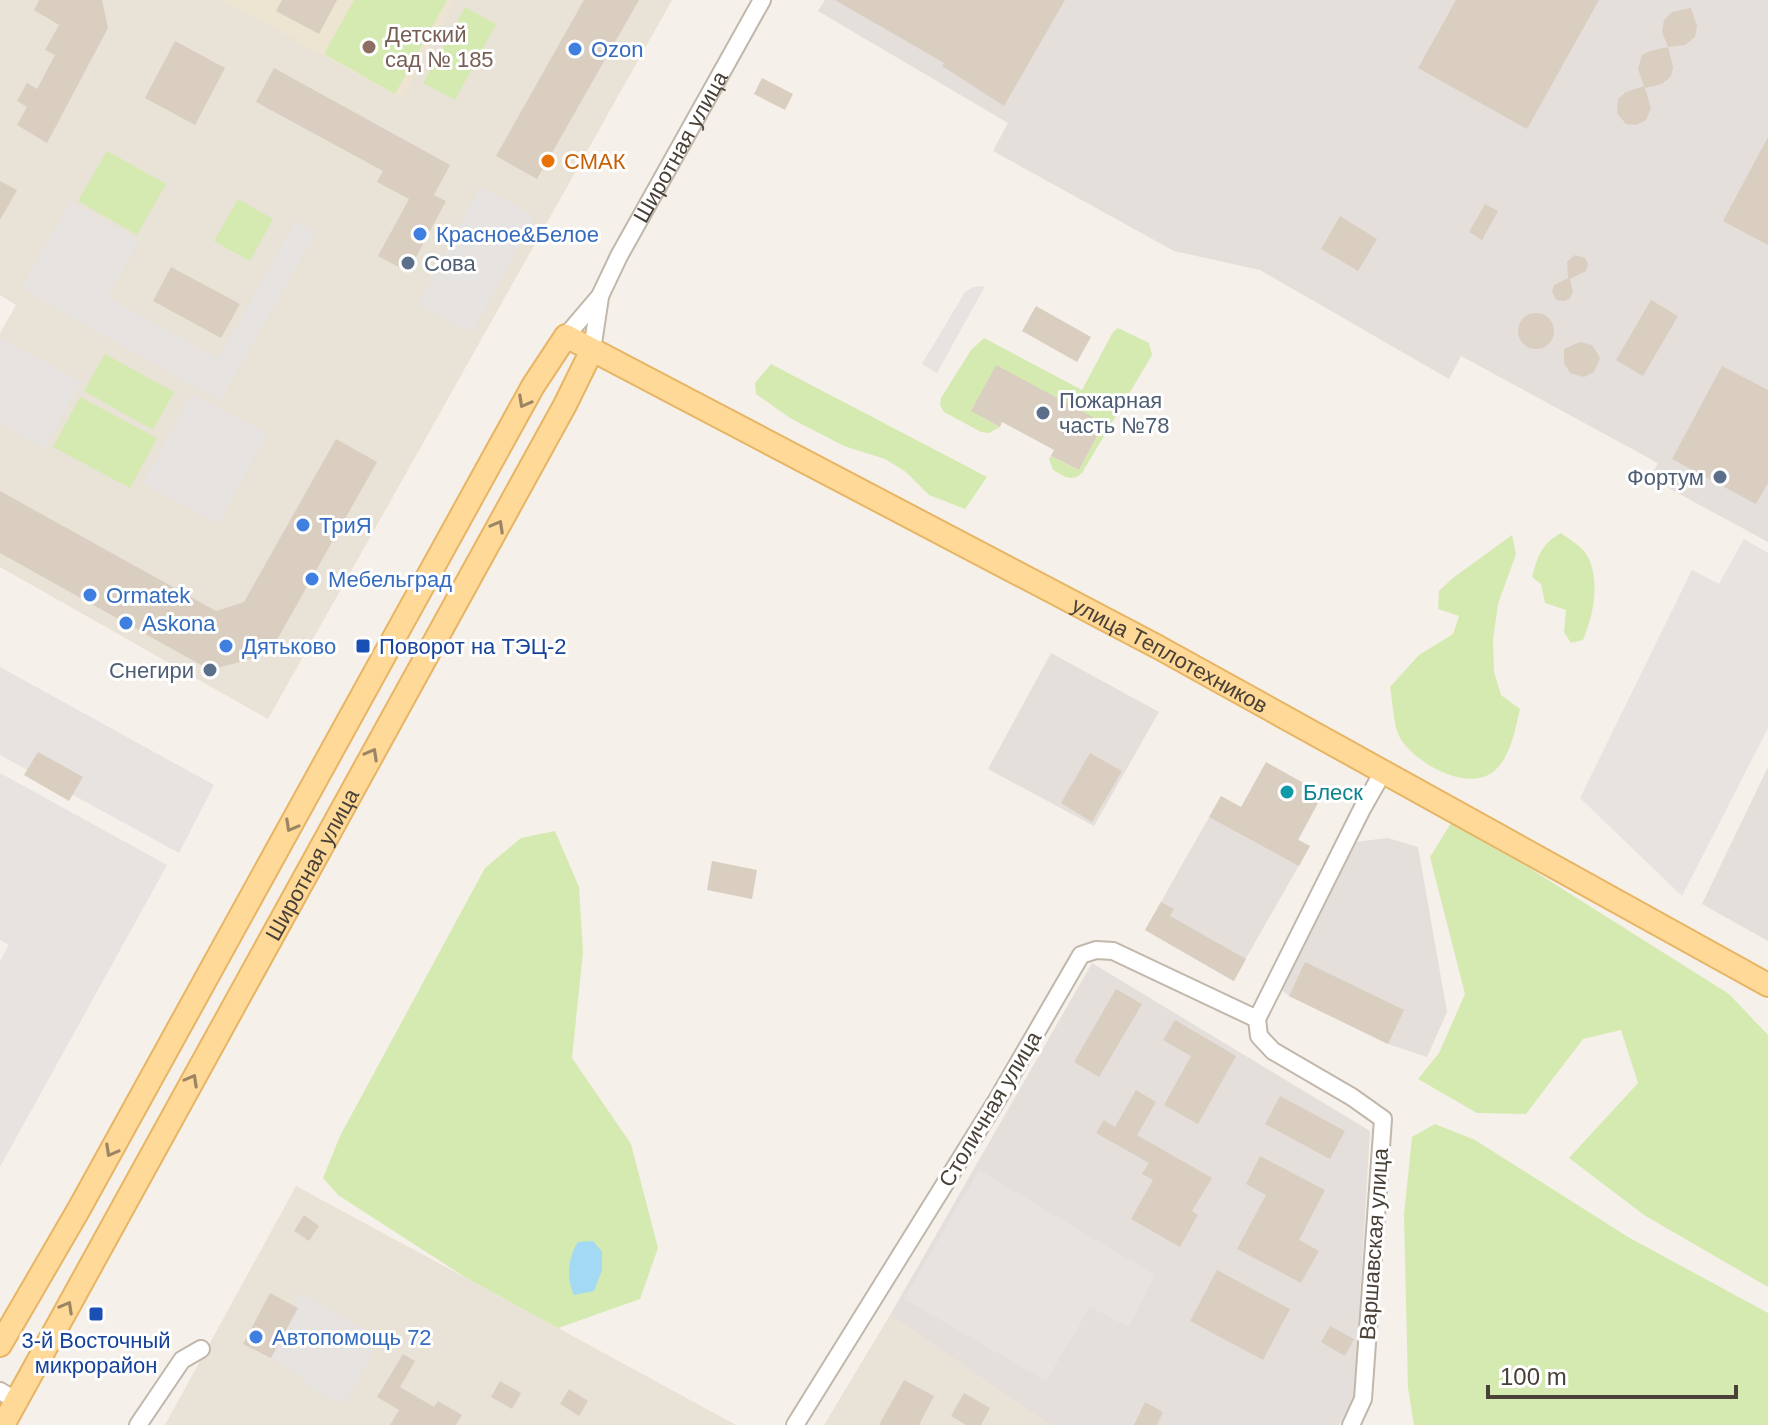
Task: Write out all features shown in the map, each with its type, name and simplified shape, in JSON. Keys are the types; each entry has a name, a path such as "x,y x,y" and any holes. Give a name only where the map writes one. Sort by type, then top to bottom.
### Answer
{"main road":[{"name":"улица Теплотехников","path":"566,336 1158,647 1768,985"},
{"name":"Широтная улица","path":"0,1345 79,1209 533,386 566,336"},
{"name":"Широтная улица","path":"3,1425 8,1396 565,405 592,350"}],"street":[{"name":"Широтная улица","path":"566,336 600,296 619,256 762,0"},
{"name":"Широтная улица","path":"592,350 600,296"},
{"path":"1257,1019 1383,772"},
{"name":"Столичная улица","path":"795,1425 997,1100 1081,955 1096,950 1113,951 1257,1019"},
{"name":"Варшавская улица","path":"1257,1019 1259,1036 1273,1051 1352,1097 1383,1119 1363,1399 1351,1425"},
{"path":"138,1425 182,1360 201,1349"}],"shaded area":[{"path":"0,0 672,0 268,719 0,567 0,333 16,305 0,295"},
{"name":"Детский сад № 185","path":"222,0 454,0 402,99"},
{"path":"825,0 1768,0 1768,542 1650,478 1658,463 1461,356 1449,379 1260,270 1174,251 993,151 1008,123 818,11"},
{"path":"480,187 534,216 472,333 418,305"},
{"path":"70,202 139,241 107,297 218,359 296,221 316,232 220,401 21,288"},
{"path":"985,286 937,373 922,364 965,292 973,287"},
{"path":"0,338 81,382 44,448 0,423"},
{"path":"192,393 267,434 218,524 143,483"},
{"path":"1744,539 1768,553 1768,728 1682,896 1580,798 1692,570 1719,584"},
{"path":"1051,653 1159,712 1094,826 988,769"},
{"path":"0,667 214,785 179,853 0,755"},
{"path":"1768,767 1768,941 1702,904"},
{"path":"0,773 167,865 0,1167 0,961 9,945 0,940"},
{"path":"1221,796 1310,846 1233,981 1145,930"},
{"path":"1388,838 1418,847 1447,1012 1427,1057 1388,1044 1289,996 1278,987 1355,842"},
{"path":"1092,963 1370,1131 1354,1398 1339,1425 1049,1425 890,1315"},
{"path":"979,1170 1155,1275 1129,1327 1090,1307 1046,1381 904,1299"},
{"path":"296,1186 468,1279 736,1425 165,1425"},
{"path":"300,1293 380,1338 344,1405 306,1385 303,1377 271,1358 297,1308 293,1305"},
{"path":"890,1315 1049,1425 824,1425"}],"green space":[{"path":"354,0 447,0 395,94 324,54"},
{"path":"465,7 496,24 455,100 423,83"},
{"path":"107,151 166,184 137,235 78,201"},
{"path":"238,199 273,219 250,261 214,241"},
{"path":"1118,328 1149,343 1152,355 1082,473 1074,478 1053,470 1049,459 1051,456 1079,470 1104,423 972,411 1000,427 989,433 981,432 944,412 940,405 941,398 971,350 984,338 1082,390"},
{"path":"105,354 174,392 153,430 84,391"},
{"path":"771,364 987,477 965,509 929,495 906,472 885,459 844,446 790,418 756,394 755,383"},
{"path":"80,397 157,438 130,488 53,447"},
{"path":"1561,533 1587,555 1594,579 1594,600 1587,631 1583,640 1571,643 1564,632 1566,610 1545,603 1541,584 1532,577 1541,551"},
{"path":"1512,535 1516,554 1498,604 1493,640 1494,672 1501,695 1520,709 1512,742 1500,765 1483,777 1458,777 1431,766 1402,741 1395,722 1390,687 1419,655 1453,634 1459,616 1438,609 1439,591"},
{"path":"1453,820 1729,994 1768,1035 1768,1287 1644,1215 1569,1158 1638,1083 1621,1030 1583,1039 1526,1114 1477,1113 1418,1079 1439,1053 1465,994 1430,857"},
{"path":"555,831 579,887 583,952 572,1058 631,1144 658,1248 640,1299 558,1328 468,1279 338,1195 323,1178 340,1136 485,868 521,838"},
{"path":"1435,1124 1475,1140 1628,1237 1768,1313 1768,1425 1414,1425 1408,1388 1404,1215 1412,1137"}],"water":[{"path":"593,1241 602,1252 602,1270 594,1291 574,1295 569,1275 572,1254 578,1242"}],"building":[{"path":"39,0 102,0 108,28 47,143 17,125 27,107 17,101 27,83 37,89 55,55 45,50 59,25 34,10"},
{"path":"282,0 337,0 319,34 276,11"},
{"path":"584,0 639,0 537,179 496,156"},
{"path":"835,0 1065,0 1004,106 942,66 944,63"},
{"path":"1456,0 1599,0 1527,129 1418,68"},
{"path":"1691,8 1697,26 1695,37 1685,45 1668,47 1662,32 1664,20 1672,12"},
{"path":"175,41 225,68 195,125 145,98"},
{"path":"1668,47 1673,67 1671,76 1662,84 1645,88 1651,108 1646,120 1636,125 1626,124 1617,113 1618,99 1626,92 1644,86 1638,69 1642,55"},
{"path":"274,68 450,165 434,195 446,201 408,272 378,256 409,199 377,182 383,171 256,102"},
{"path":"762,78 793,94 785,110 754,94"},
{"path":"1768,137 1768,245 1723,221"},
{"path":"0,181 17,190 0,220"},
{"path":"1485,204 1498,211 1482,240 1469,232"},
{"path":"1340,216 1377,239 1358,271 1321,249"},
{"path":"1575,255 1585,258 1588,264 1586,271 1570,279 1573,292 1570,298 1556,300 1552,291 1554,285 1568,278 1567,262"},
{"path":"171,267 240,304 221,338 153,301"},
{"path":"1651,300 1678,316 1643,376 1616,360"},
{"path":"1036,306 1091,337 1077,362 1022,331"},
{"path":"1536,313 1549,318 1554,331 1549,344 1536,349 1523,344 1518,331 1523,318"},
{"path":"1580,342 1592,345 1600,358 1594,372 1584,377 1570,373 1564,363 1564,349"},
{"path":"996,365 1104,423 1079,470 1051,456 1054,450 1002,422 1000,427 971,411"},
{"path":"1722,366 1768,390 1768,483 1756,504 1672,459"},
{"path":"336,439 377,462 269,654 210,670 0,553 0,491 216,611 244,602"},
{"path":"38,752 83,777 69,801 24,775"},
{"path":"1090,753 1122,771 1092,822 1061,803"},
{"path":"1266,762 1323,794 1298,840 1310,846 1299,866 1209,817 1221,796 1241,807"},
{"path":"712,861 757,870 752,899 707,890"},
{"path":"1161,902 1174,909 1170,916 1246,959 1234,981 1145,930"},
{"path":"1305,962 1404,1010 1388,1044 1289,996"},
{"path":"1116,989 1142,1004 1099,1077 1074,1062"},
{"path":"1175,1020 1236,1056 1198,1124 1164,1105 1191,1056 1163,1040"},
{"path":"1136,1090 1156,1102 1137,1135 1212,1178 1192,1211 1198,1215 1180,1247 1131,1219 1153,1180 1142,1174 1149,1163 1096,1133 1104,1120 1115,1127"},
{"path":"1280,1096 1345,1131 1330,1159 1265,1124"},
{"path":"1260,1156 1325,1190 1299,1240 1319,1251 1301,1283 1237,1249 1266,1195 1246,1184"},
{"path":"304,1215 319,1226 309,1241 294,1231"},
{"path":"1217,1270 1290,1309 1263,1360 1190,1321"},
{"path":"270,1293 298,1308 271,1358 243,1344"},
{"path":"1330,1326 1354,1339 1345,1356 1321,1342"},
{"path":"403,1354 415,1361 400,1387 434,1407 438,1401 462,1415 456,1425 390,1425 399,1410 377,1397"},
{"path":"904,1380 934,1396 919,1425 879,1425"},
{"path":"500,1381 521,1393 512,1409 491,1397"},
{"path":"569,1389 588,1401 579,1416 560,1404"},
{"path":"964,1393 990,1408 981,1425 966,1425 951,1416"},
{"path":"1145,1402 1163,1412 1157,1425 1134,1425"}],"place":[{"name":"Детский сад № 185","path":"369,47"},
{"name":"Ozon","path":"575,49"},
{"name":"СМАК","path":"548,161"},
{"name":"Красное&Белое","path":"420,234"},
{"name":"Сова","path":"408,263"},
{"name":"Пожарная часть №78","path":"1043,413"},
{"name":"Фортум","path":"1720,477"},
{"name":"ТриЯ","path":"303,525"},
{"name":"Мебельград","path":"312,579"},
{"name":"Ormatek","path":"90,595"},
{"name":"Askona","path":"126,623"},
{"name":"Дятьково","path":"226,646"},
{"name":"Поворот на ТЭЦ-2","path":"363,646"},
{"name":"Снегири","path":"210,670"},
{"name":"Блеск","path":"1287,792"},
{"name":"3-й Восточный микрорайон","path":"96,1314"},
{"name":"Автопомощь 72","path":"256,1337"}]}
